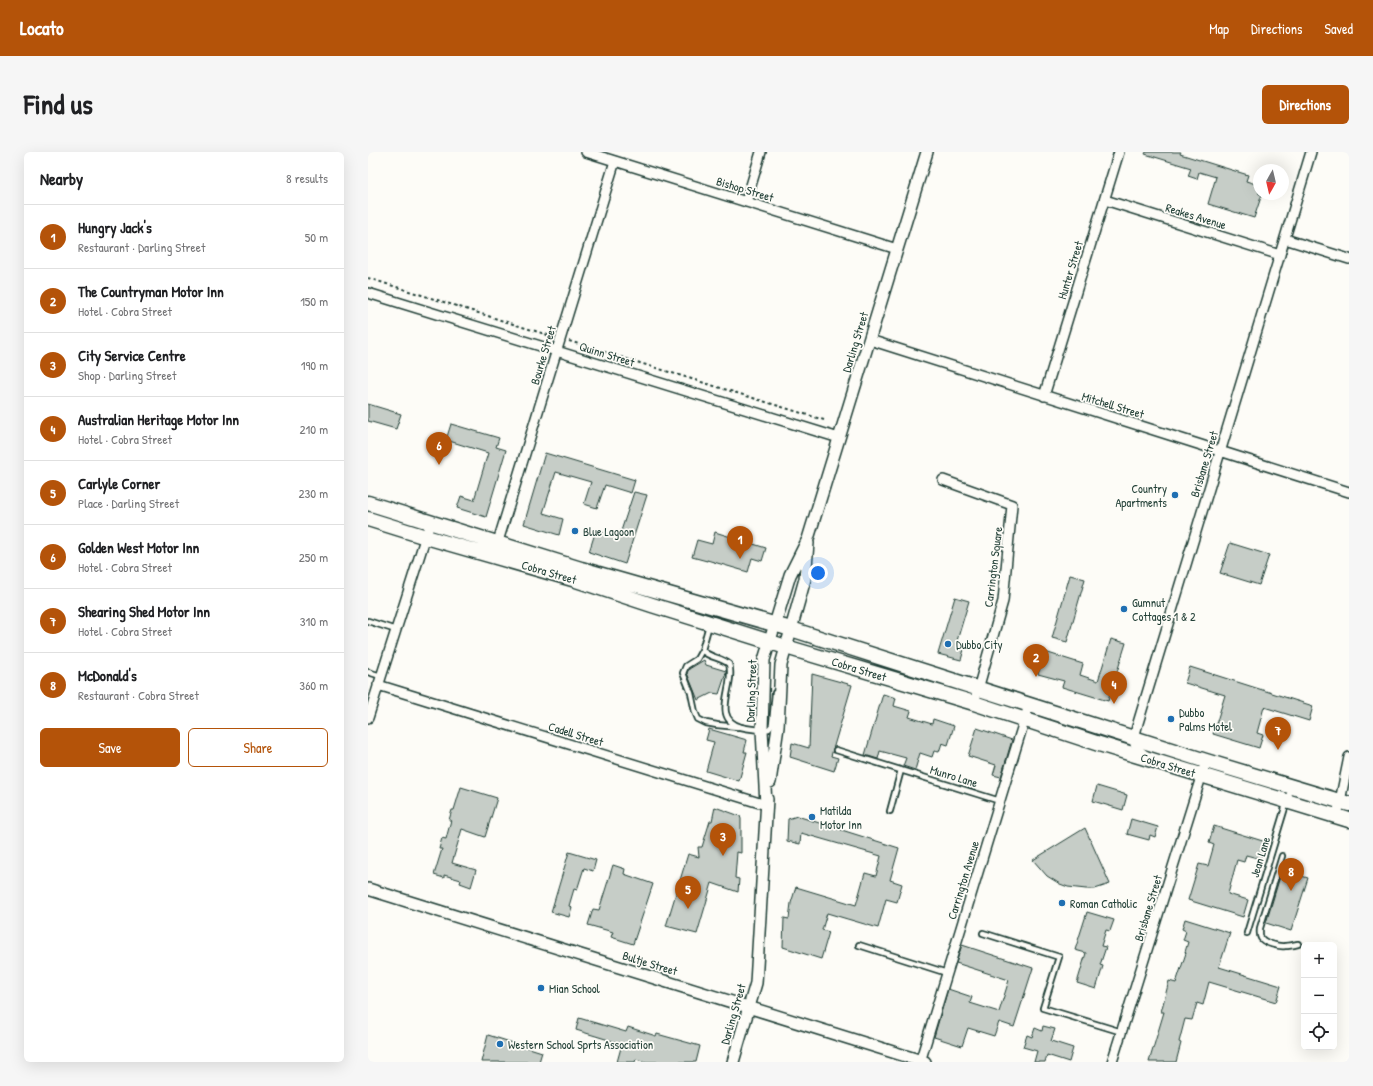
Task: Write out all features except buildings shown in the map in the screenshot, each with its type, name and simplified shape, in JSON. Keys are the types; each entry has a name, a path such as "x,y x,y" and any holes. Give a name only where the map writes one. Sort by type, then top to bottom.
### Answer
{"highway":[{"name":"Cobra Street","path":"368,503 430,523 495,550 576,580 769,642 974,703 1169,766 1343,818"},
{"name":"Cobra Street","path":"368,519 426,537 495,550 580,569 791,629 1206,761 1345,803"}],"street":[{"path":"746,202 761,152"},
{"name":"Darling Street","path":"766,805 762,730 764,660 790,575 808,539 927,152"},
{"name":"Hunter Street","path":"1044,396 1119,152"},
{"name":"Brisbane Street","path":"1134,738 1311,152"},
{"name":"Bishop Street","path":"591,153 897,249"},
{"name":"Bourke Street","path":"495,550 614,161"},
{"name":"Reakes Avenue","path":"1104,200 1280,255"},
{"path":"1285,239 1349,259"},
{"name":"Quinn Street","path":"368,293 839,438"},
{"name":"Mitchell Street","path":"870,340 1349,492"},
{"name":"Carrington Square","path":"943,480 1012,505 1003,601 974,703"},
{"path":"368,718 370,707 430,523"},
{"name":"Darling Street","path":"733,1062 756,983 766,805 778,727 781,665 805,580 808,539"},
{"name":"Cadell Street","path":"378,685 766,805"},
{"name":"Carrington Avenue","path":"922,1062 947,973 1029,705"},
{"path":"1134,738 1135,748 1144,755 1169,766"},
{"path":"1343,818 1349,757"},
{"name":"Brisbane Street","path":"1112,1062 1206,761"},
{"name":"Bultje Street","path":"368,890 922,1062"}],"lane":[{"path":"368,621 396,630"},
{"path":"710,623 702,650 697,659 686,666 683,673 693,698 696,716 698,719 706,723 717,725 762,730 769,729 772,725 774,695 780,680"},
{"path":"702,650 708,655 729,664 731,672 725,706 726,714 732,723 746,728"},
{"path":"368,672 381,676"},
{"name":"Munro Lane","path":"836,750 1000,801"},
{"path":"890,811 901,770"},
{"name":"Jean Lane","path":"1247,933 1291,787"},
{"path":"1282,856 1260,933 1261,938 1264,941 1278,946 1285,947 1298,944"},
{"path":"983,933 1059,957 1043,1008 1122,1032"},
{"path":"859,945 947,973"}],"path":[{"path":"368,278 824,420"}],"place":[{"name":"Golden West Motor Inn","path":"439,465"},
{"name":"Country Apartments","path":"1175,495"},
{"name":"Blue Lagoon","path":"575,531"},
{"name":"Hungry Jack's","path":"740,559"},
{"name":"Gumnut Cottages 1 & 2","path":"1124,609"},
{"name":"Dubbo City","path":"948,644"},
{"name":"The Countryman Motor Inn","path":"1036,677"},
{"name":"Australian Heritage Motor Inn","path":"1114,704"},
{"name":"Dubbo Palms Motel","path":"1171,719"},
{"name":"Shearing Shed Motor Inn","path":"1278,750"},
{"name":"Matilda Motor Inn","path":"812,817"},
{"name":"City Service Centre","path":"723,856"},
{"name":"McDonald's","path":"1291,891"},
{"name":"Roman Catholic","path":"1062,903"},
{"name":"Carlyle Corner","path":"688,909"},
{"name":"Mian School","path":"541,988"},
{"name":"Western School Sprts Association","path":"500,1044"}]}
